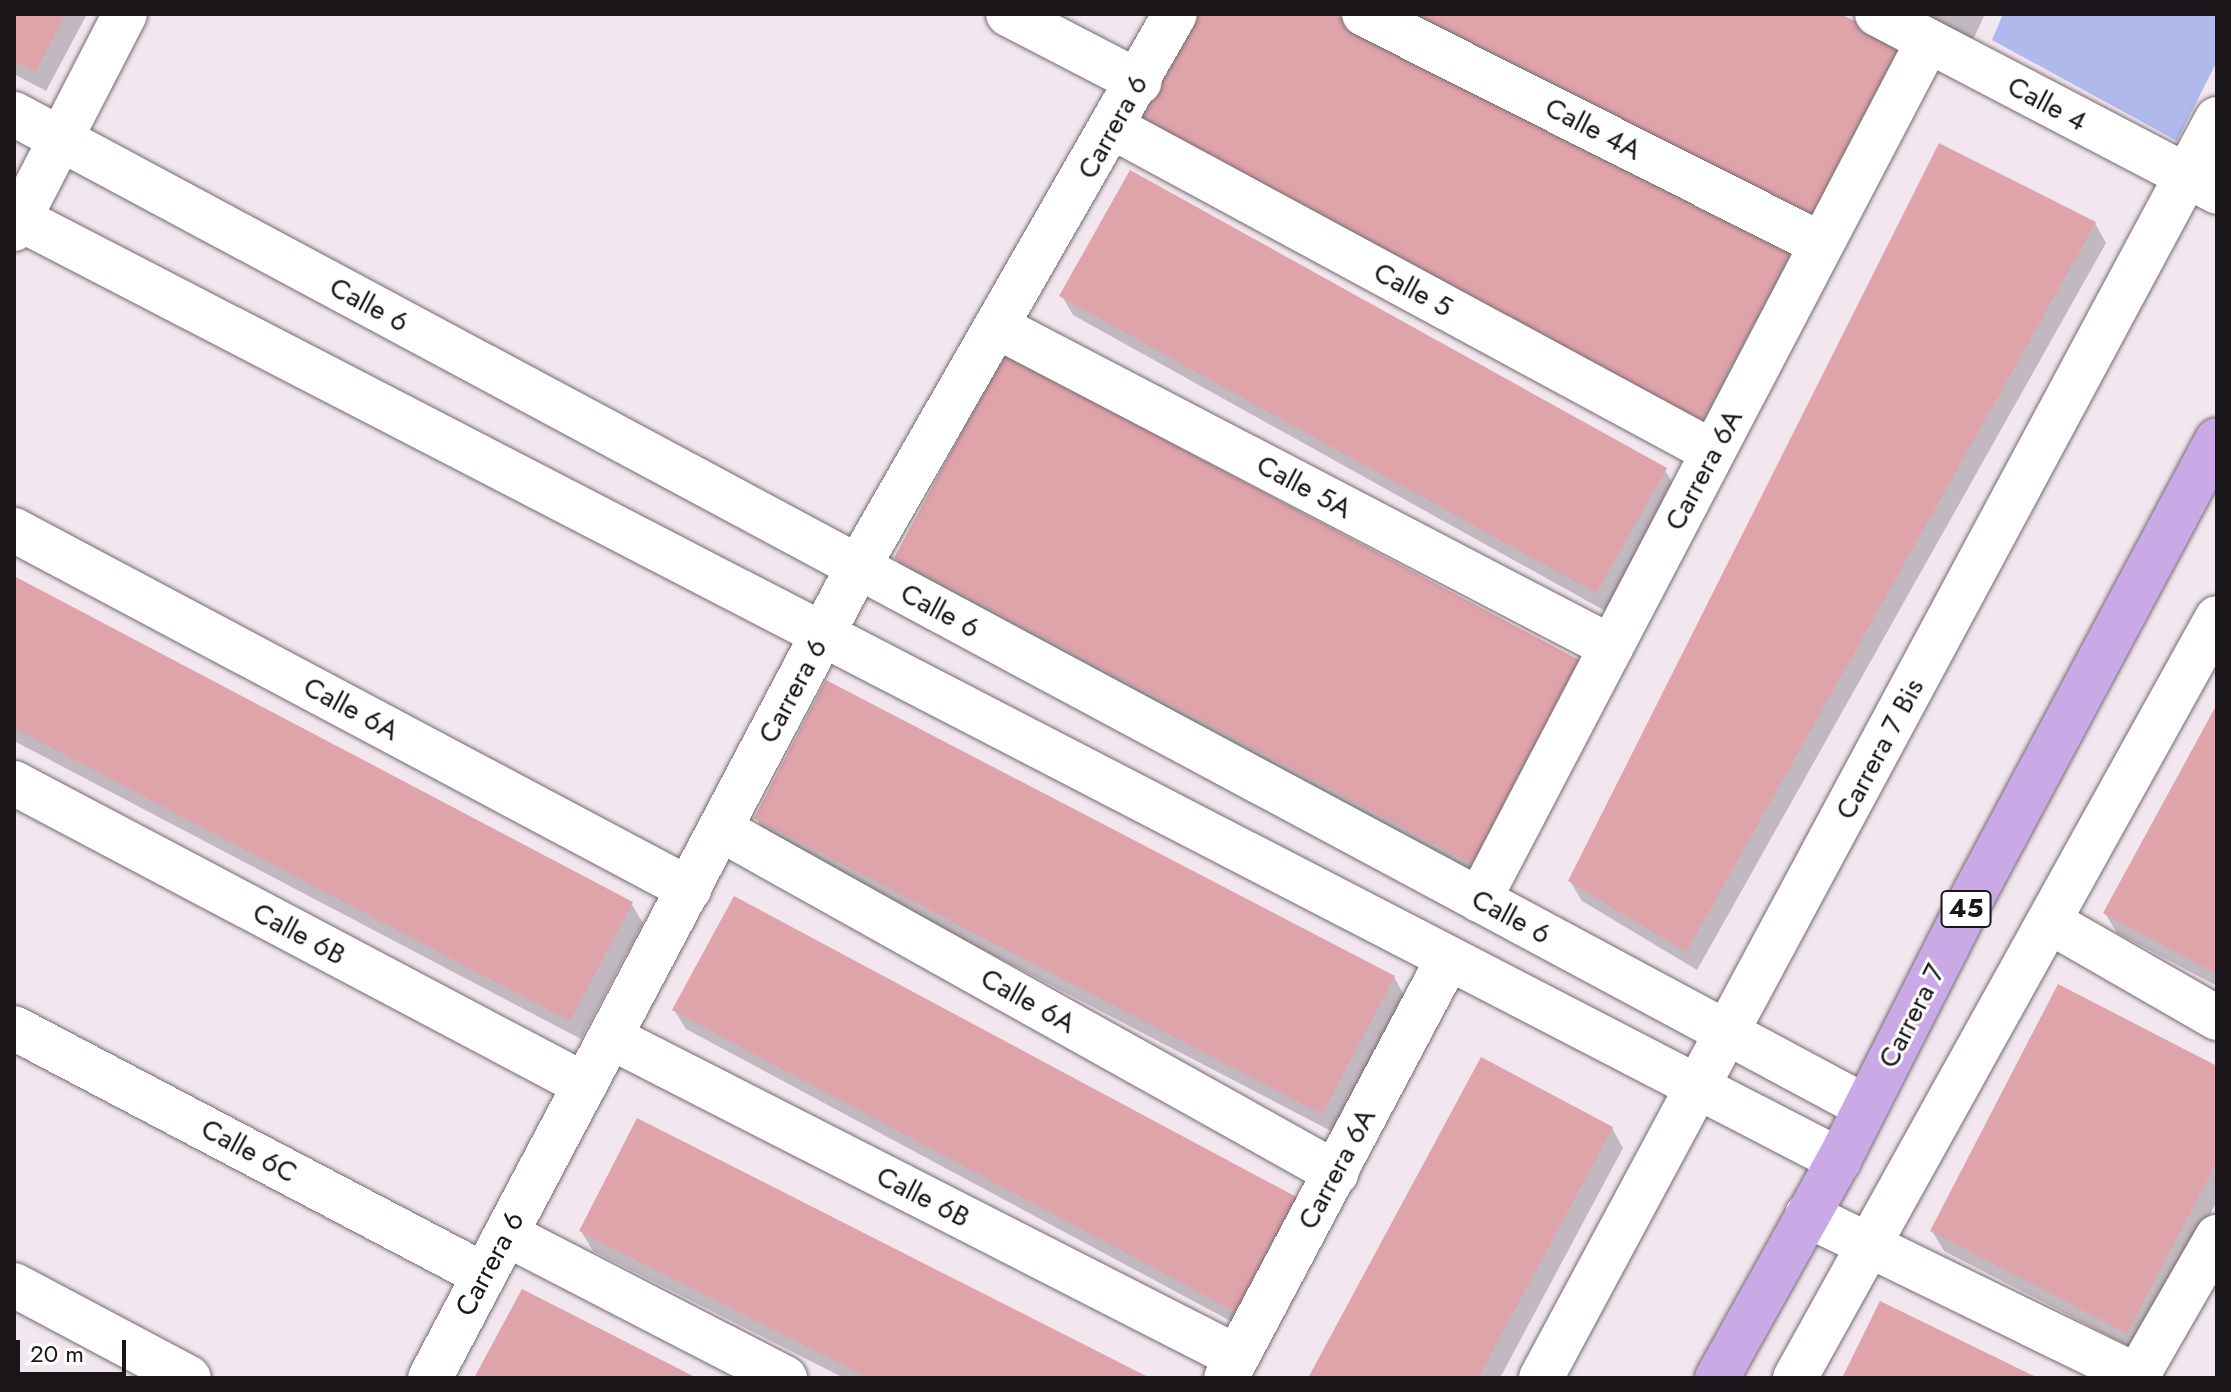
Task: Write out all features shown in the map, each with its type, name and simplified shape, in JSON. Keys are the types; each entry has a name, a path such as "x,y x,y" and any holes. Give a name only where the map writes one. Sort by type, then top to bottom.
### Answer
{"main road":[{"name":"Carrera 7","path":"1717,1378 1839,1160 2217,440"}],"street":[{"path":"125,14 16,221 1839,1160"},
{"path":"1008,14 1139,82"},
{"name":"Carrera 6","path":"430,1378 858,567 1114,128 1175,14"},
{"name":"Calle 4A","path":"1364,14 1821,244"},
{"name":"Calle 4","path":"1877,14 2203,185"},
{"name":"Carrera 6A","path":"1479,900 1928,41"},
{"name":"Calle 6","path":"14,114 1866,1107"},
{"name":"Carrera 7 Bis","path":"1541,1378 1727,1032 2203,185 2217,119"},
{"name":"Calle 5","path":"1114,128 1713,452"},
{"name":"Calle 5A","path":"996,326 1611,647"},
{"name":"Calle 6A","path":"14,530 689,889"},
{"path":"1795,1378 2217,618"},
{"name":"Calle 6B","path":"14,783 585,1085"},
{"name":"Calle 6A","path":"720,829 1336,1173"},
{"path":"2050,922 2217,1018"},
{"name":"Carrera 6A","path":"1231,1368 1447,960"},
{"name":"Calle 6C","path":"14,1028 484,1275"},
{"name":"Calle 6B","path":"610,1037 1231,1368"},
{"path":"1807,1215 1870,1243 2138,1377 2217,1237"},
{"path":"506,1234 785,1378"},
{"path":"14,1285 189,1378"}],"water":[{"path":"2003,14 2217,14 2217,61 2177,141 1992,40"}],"building":[{"path":"14,14 66,14 35,72 14,61"},
{"path":"1193,14 1335,14 1791,253 1701,422 1134,125"},
{"path":"1412,14 1841,14 1905,47 1813,222"},
{"path":"1939,143 2096,222 1686,952 1568,881"},
{"path":"1130,170 1667,468 1596,593 1059,296"},
{"path":"1004,354 1583,662 1474,865 894,558"},
{"path":"14,576 633,902 570,1021 14,728"},
{"path":"826,680 1395,976 1322,1114 754,818"},
{"path":"2217,704 2217,974 2103,913"},
{"path":"734,896 1302,1200 1240,1314 672,1010"},
{"path":"2058,984 2217,1066 2217,1161 2127,1333 1930,1231"},
{"path":"1481,1057 1613,1127 1478,1378 1308,1378"},
{"path":"637,1118 1150,1378 869,1378 579,1231"},
{"path":"522,1289 697,1378 474,1378"},
{"path":"1880,1301 2038,1378 1842,1378"}]}
